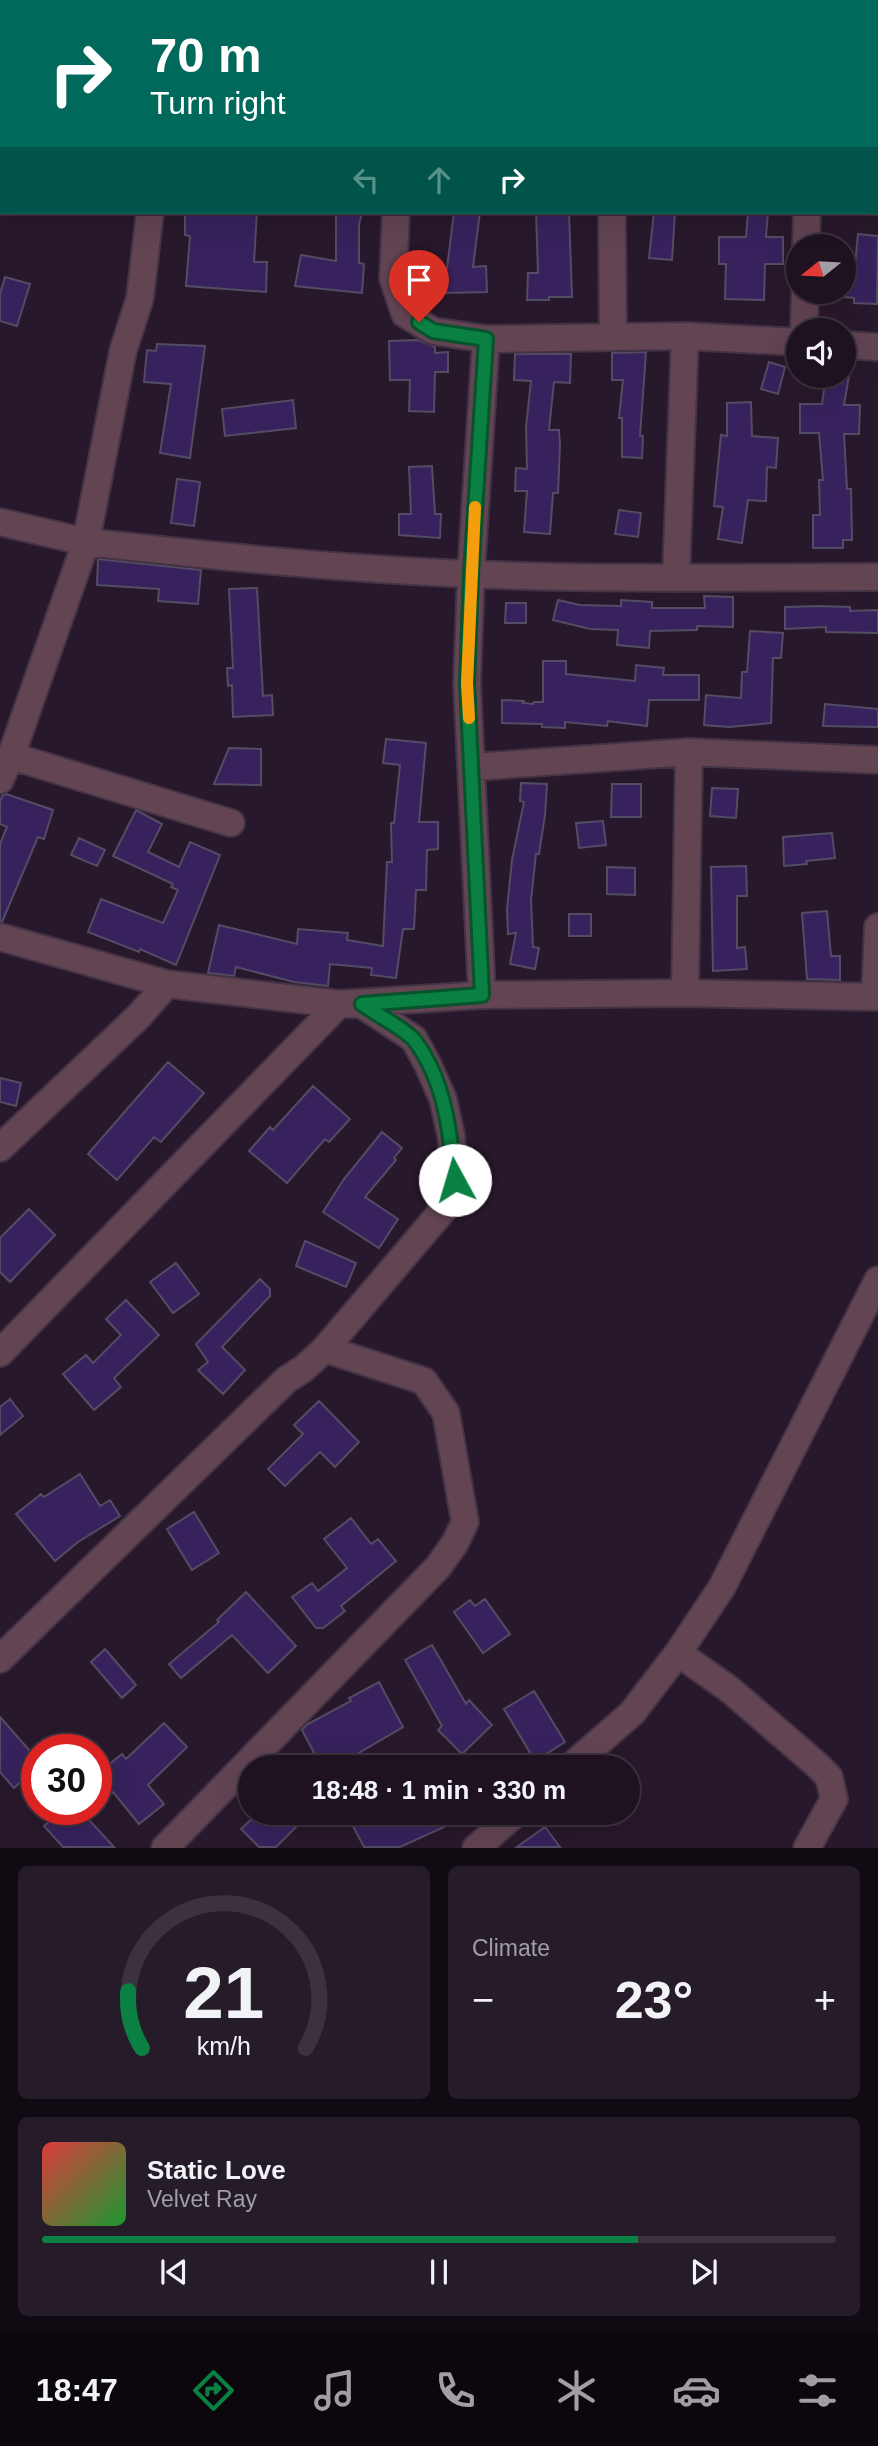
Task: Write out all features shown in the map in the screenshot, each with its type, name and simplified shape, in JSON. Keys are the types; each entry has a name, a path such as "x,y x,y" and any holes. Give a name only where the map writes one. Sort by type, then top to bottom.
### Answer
{"street":[{"path":"0,780 11,756 86,542 123,351 140,298 150,214"},
{"path":"396,214 393,278 405,314 433,331 486,339 685,336 786,341"},
{"path":"612,214 613,337"},
{"path":"806,234 807,214"},
{"path":"676,578 685,336"},
{"path":"482,995 467,683 486,339"},
{"path":"856,346 878,347"},
{"path":"0,522 86,542 235,559 471,574 676,578 878,577"},
{"path":"473,767 689,752 878,760"},
{"path":"685,993 689,752"},
{"path":"11,756 231,823"},
{"path":"0,937 167,985 350,1004 482,995 685,993 876,997 878,927"},
{"path":"0,1148 139,1016 167,985"},
{"path":"0,1659 286,1380 326,1349 449,1203 455,1180 450,1135 443,1099 428,1065 414,1039 350,1004"},
{"path":"0,1353 350,1004"},
{"path":"584,1755 632,1713 678,1654 723,1587 878,1280"},
{"path":"165,1847 438,1567 455,1544 465,1521 446,1413 424,1381 326,1349"},
{"path":"678,1654 729,1689 829,1777 834,1800 807,1847"},
{"path":"476,1847 502,1825"}],"building":[{"path":"185,214 257,214 254,262 267,262 266,292 186,286 190,236 185,235"},
{"path":"336,214 362,214 359,263 364,264 362,293 295,286 301,255 336,261"},
{"path":"454,214 480,214 473,267 486,266 487,292 445,293 444,268 447,268"},
{"path":"536,214 569,214 572,297 527,300 528,273 538,273"},
{"path":"654,214 675,214 672,260 649,258"},
{"path":"748,214 768,214 766,237 783,237 783,264 765,264 764,300 725,299 726,264 719,264 719,237 746,237"},
{"path":"858,234 878,236 877,304 856,303"},
{"path":"5,277 30,284 17,326 0,321 0,294"},
{"path":"418,340 435,347 435,353 448,352 448,372 435,372 434,412 409,411 410,380 390,380 389,341"},
{"path":"157,344 205,346 190,458 160,453 171,384 144,382 147,350 156,351"},
{"path":"646,352 640,436 643,436 642,458 622,457 622,418 619,418 623,380 612,380 612,353"},
{"path":"515,354 571,354 570,383 554,382 549,430 559,430 560,445 558,493 553,493 550,534 524,532 527,491 515,491 516,468 527,469 526,427 531,381 514,380"},
{"path":"769,362 785,367 778,394 761,389"},
{"path":"824,388 847,388 844,405 860,405 859,434 844,434 847,489 851,489 852,540 843,540 843,548 813,548 813,515 820,515 819,480 823,480 819,433 800,433 800,404 822,404"},
{"path":"293,400 296,428 225,436 222,409"},
{"path":"751,402 752,436 778,438 776,468 767,467 766,501 748,500 742,543 718,539 723,507 714,506 721,435 727,436 727,403"},
{"path":"432,466 435,514 441,514 440,538 399,535 399,514 411,514 409,467"},
{"path":"177,479 200,482 194,526 171,523"},
{"path":"619,510 641,513 638,537 615,534"},
{"path":"98,559 201,570 198,604 158,601 159,589 97,585"},
{"path":"257,588 263,696 272,695 273,715 233,717 232,685 228,686 227,668 233,668 229,589"},
{"path":"704,596 733,597 733,627 697,626 697,630 650,631 649,648 617,645 618,630 590,629 553,620 558,600 580,605 621,606 621,600 652,602 652,608 705,608"},
{"path":"506,603 526,603 526,623 505,623"},
{"path":"785,607 850,607 850,611 878,610 878,633 826,632 826,627 785,629"},
{"path":"750,631 783,633 781,658 773,658 771,723 729,727 704,725 706,695 741,698 742,672 747,672"},
{"path":"543,661 566,661 566,674 635,681 636,665 664,668 663,675 699,675 699,700 649,700 647,726 608,721 607,726 565,722 565,728 542,727 542,724 502,723 502,700 533,704 543,702"},
{"path":"825,704 878,709 878,727 823,726"},
{"path":"386,739 426,743 419,822 438,822 438,849 427,850 426,890 416,890 414,929 403,929 396,978 371,975 372,968 330,964 328,986 294,982 236,967 234,976 208,973 219,925 297,944 298,929 348,933 347,940 383,946 387,862 392,862 391,823 394,823 400,765 383,763"},
{"path":"229,748 261,749 261,785 214,784"},
{"path":"521,783 547,784 545,815 539,854 536,854 531,900 533,947 539,948 535,969 510,964 516,933 508,934 507,909 512,860 524,802 520,801"},
{"path":"612,784 641,784 641,817 611,817"},
{"path":"712,788 738,789 736,818 710,816"},
{"path":"6,794 53,810 44,839 38,837 0,922 0,844 7,827 0,824 0,802"},
{"path":"136,810 162,824 148,852 179,867 190,842 220,855 176,965 140,949 139,952 88,932 101,899 163,923 178,890 171,887 173,884 113,856"},
{"path":"603,821 606,845 579,848 576,823"},
{"path":"832,833 835,858 784,866 783,837"},
{"path":"79,838 105,850 97,866 71,855"},
{"path":"746,866 747,896 737,896 737,948 745,947 747,969 713,971 711,867"},
{"path":"607,867 635,868 635,895 607,894"},
{"path":"827,911 831,956 840,956 840,980 807,979 802,913"},
{"path":"569,914 591,914 591,936 569,936"},
{"path":"168,1062 204,1093 161,1142 154,1137 117,1180 88,1154"},
{"path":"0,1078 21,1083 16,1106 0,1102"},
{"path":"313,1086 350,1119 329,1142 325,1139 287,1183 249,1151 270,1127 273,1130"},
{"path":"382,1132 402,1148 394,1158 396,1160 365,1197 398,1219 379,1248 323,1212 344,1179"},
{"path":"29,1209 55,1235 10,1282 0,1272 0,1238"},
{"path":"305,1241 356,1263 346,1287 296,1266"},
{"path":"176,1263 199,1294 173,1313 150,1282"},
{"path":"260,1279 270,1289 270,1296 222,1347 245,1370 223,1394 198,1370 208,1362 196,1344"},
{"path":"126,1300 159,1335 114,1378 121,1387 94,1410 63,1374 86,1355 93,1363 121,1335 106,1319"},
{"path":"10,1399 23,1416 0,1435 0,1407"},
{"path":"319,1401 359,1442 335,1467 320,1452 285,1486 268,1469 303,1434 294,1425"},
{"path":"80,1474 100,1506 110,1500 120,1516 78,1542 55,1561 16,1514 41,1494 44,1497"},
{"path":"194,1512 219,1553 192,1570 167,1529"},
{"path":"351,1518 371,1544 378,1539 396,1561 341,1606 345,1611 323,1628 316,1628 292,1597 312,1583 318,1591 347,1568 324,1539"},
{"path":"246,1592 296,1646 268,1673 232,1635 181,1678 169,1664 219,1622 217,1620"},
{"path":"485,1599 510,1634 483,1653 454,1612 470,1600 475,1606"},
{"path":"432,1645 466,1704 469,1700 492,1725 462,1754 438,1730 442,1726 405,1660"},
{"path":"105,1649 136,1685 122,1698 91,1662"},
{"path":"379,1682 403,1727 355,1755 315,1755 302,1730 306,1725 351,1701 349,1698"},
{"path":"534,1691 565,1742 544,1755 531,1755 504,1709"},
{"path":"0,1717 21,1741 21,1782 14,1788 0,1772"},
{"path":"164,1723 187,1747 148,1785 164,1804 139,1824 112,1793 112,1762 122,1754 126,1759"},
{"path":"94,1825 114,1847 63,1847 44,1826"},
{"path":"245,1825 298,1825 276,1847 259,1847 241,1829"},
{"path":"352,1825 444,1827 400,1847 364,1847"},
{"path":"545,1827 560,1847 517,1847"}],"slow traffic":[{"path":"469,718 467,683 475,507"}],"route":[{"path":"419,322 433,331 486,339 467,683 482,995 362,1004 414,1039 428,1065 443,1099 455,1180"}]}
